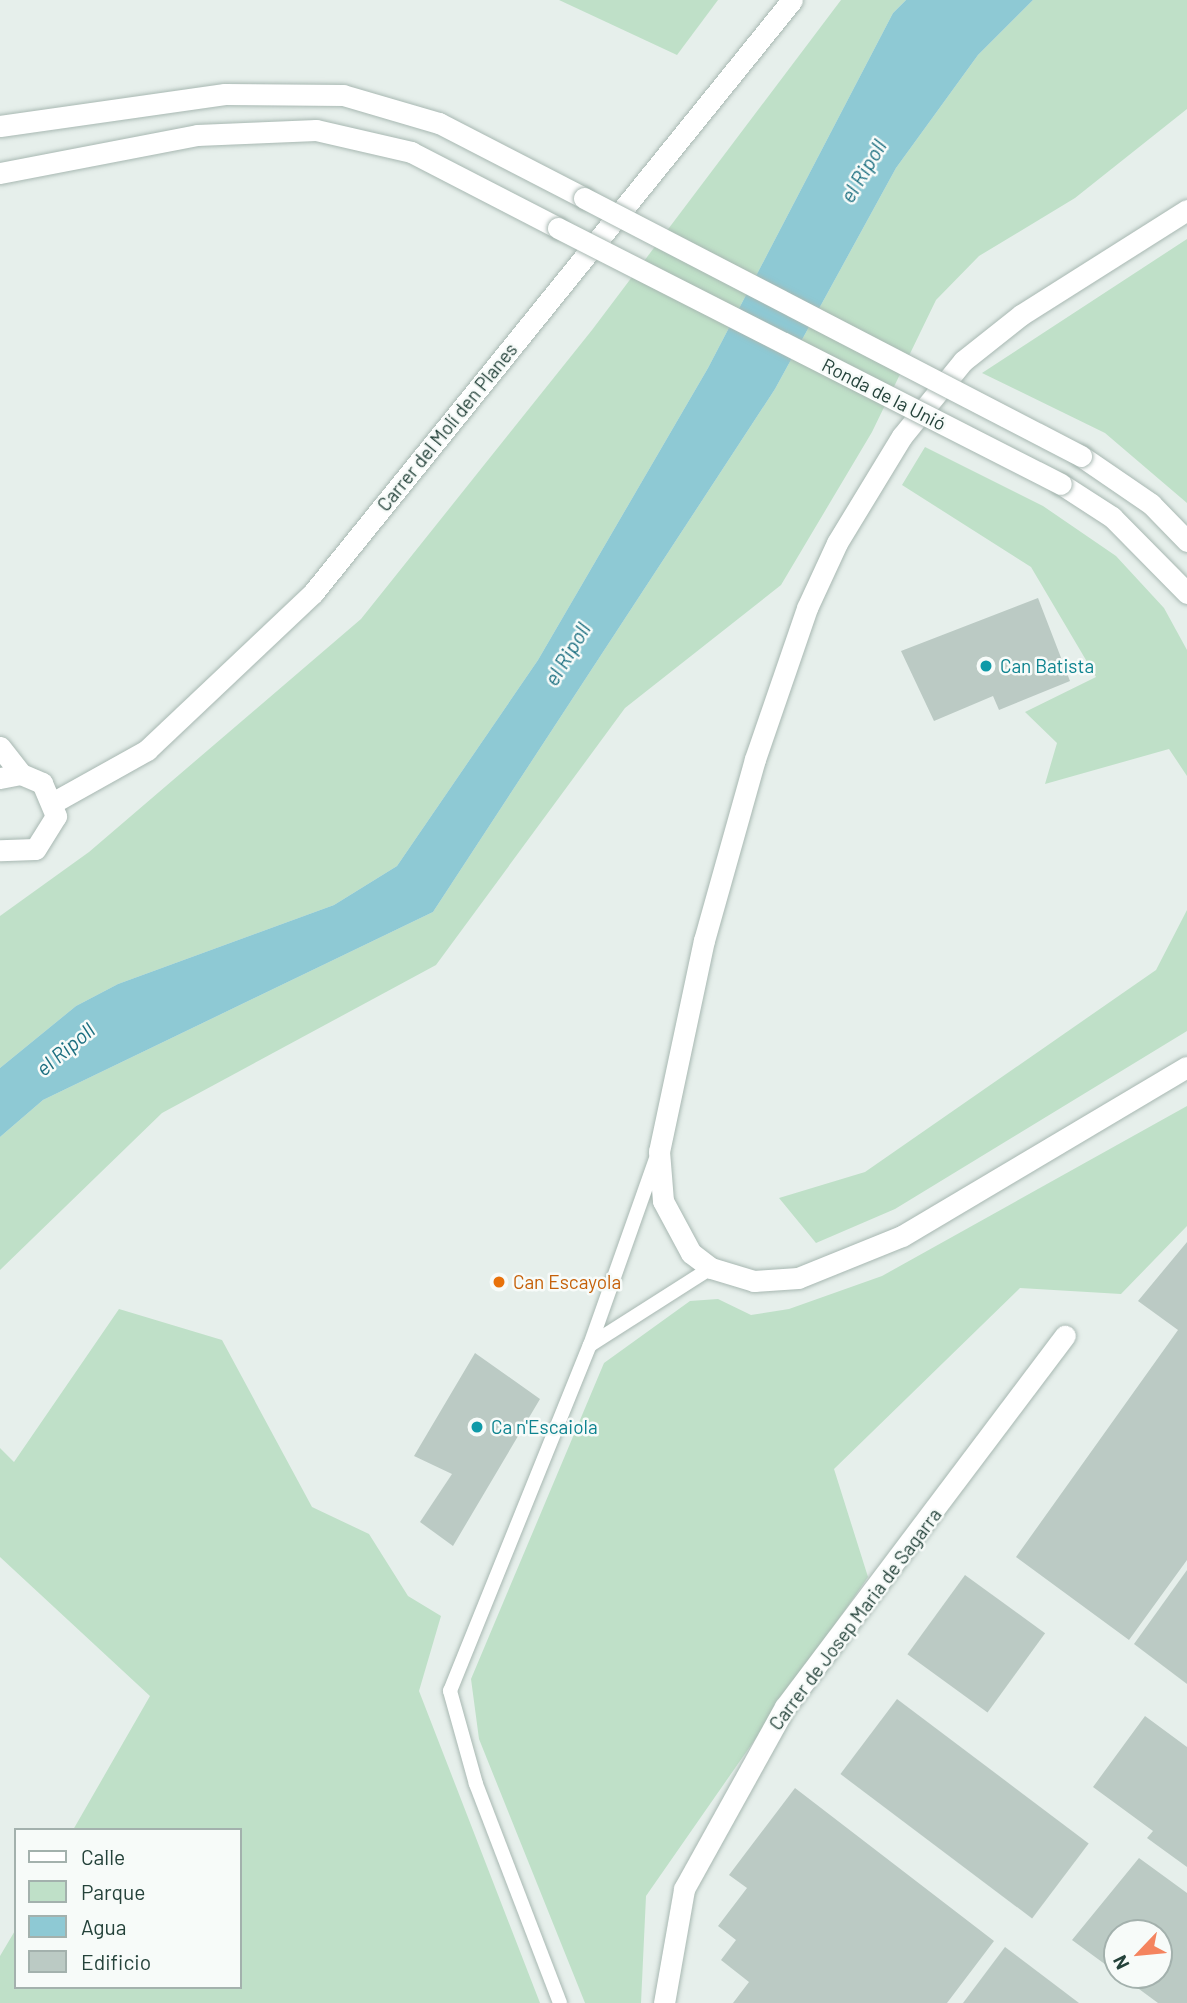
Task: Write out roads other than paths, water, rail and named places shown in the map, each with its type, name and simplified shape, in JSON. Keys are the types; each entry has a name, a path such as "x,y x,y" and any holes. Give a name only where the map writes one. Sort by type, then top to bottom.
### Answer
{"street":[{"name":"Carrer del Molí den Planes","path":"54,802 147,750 313,593 792,0"},
{"name":"Ronda de la Unió","path":"0,125 225,94 343,95 439,124 1081,456 1151,504 1187,541"},
{"name":"Ronda de la Unió","path":"0,173 197,135 316,131 411,152 1060,484 1131,533 1187,593"},
{"path":"1187,210 987,338 902,436 862,498 807,608 755,759 704,940 659,1151 663,1200 691,1253 711,1268 778,1282 834,1268 902,1236 1187,1067"},
{"path":"0,747 11,776 42,783 54,802 46,841 22,853 0,850"},
{"name":"Carrer de Josep Maria de Sagarra","path":"664,2003 684,1889 785,1707 1065,1336"}],"lane":[{"path":"560,2003 476,1784 450,1692 590,1345 659,1151"},
{"path":"590,1345 711,1268"}],"water":[{"name":"el Ripoll","path":"906,0 1033,0 978,55 896,168 775,389 433,912 43,1100 0,1137 0,1068 76,1006 118,984 334,905 397,866 538,660 708,368 893,13"}],"place":[{"name":"Can Batista","path":"986,666"},
{"name":"Can Escayola","path":"499,1282"},
{"name":"Ca n'Escaiola","path":"477,1427"}]}
